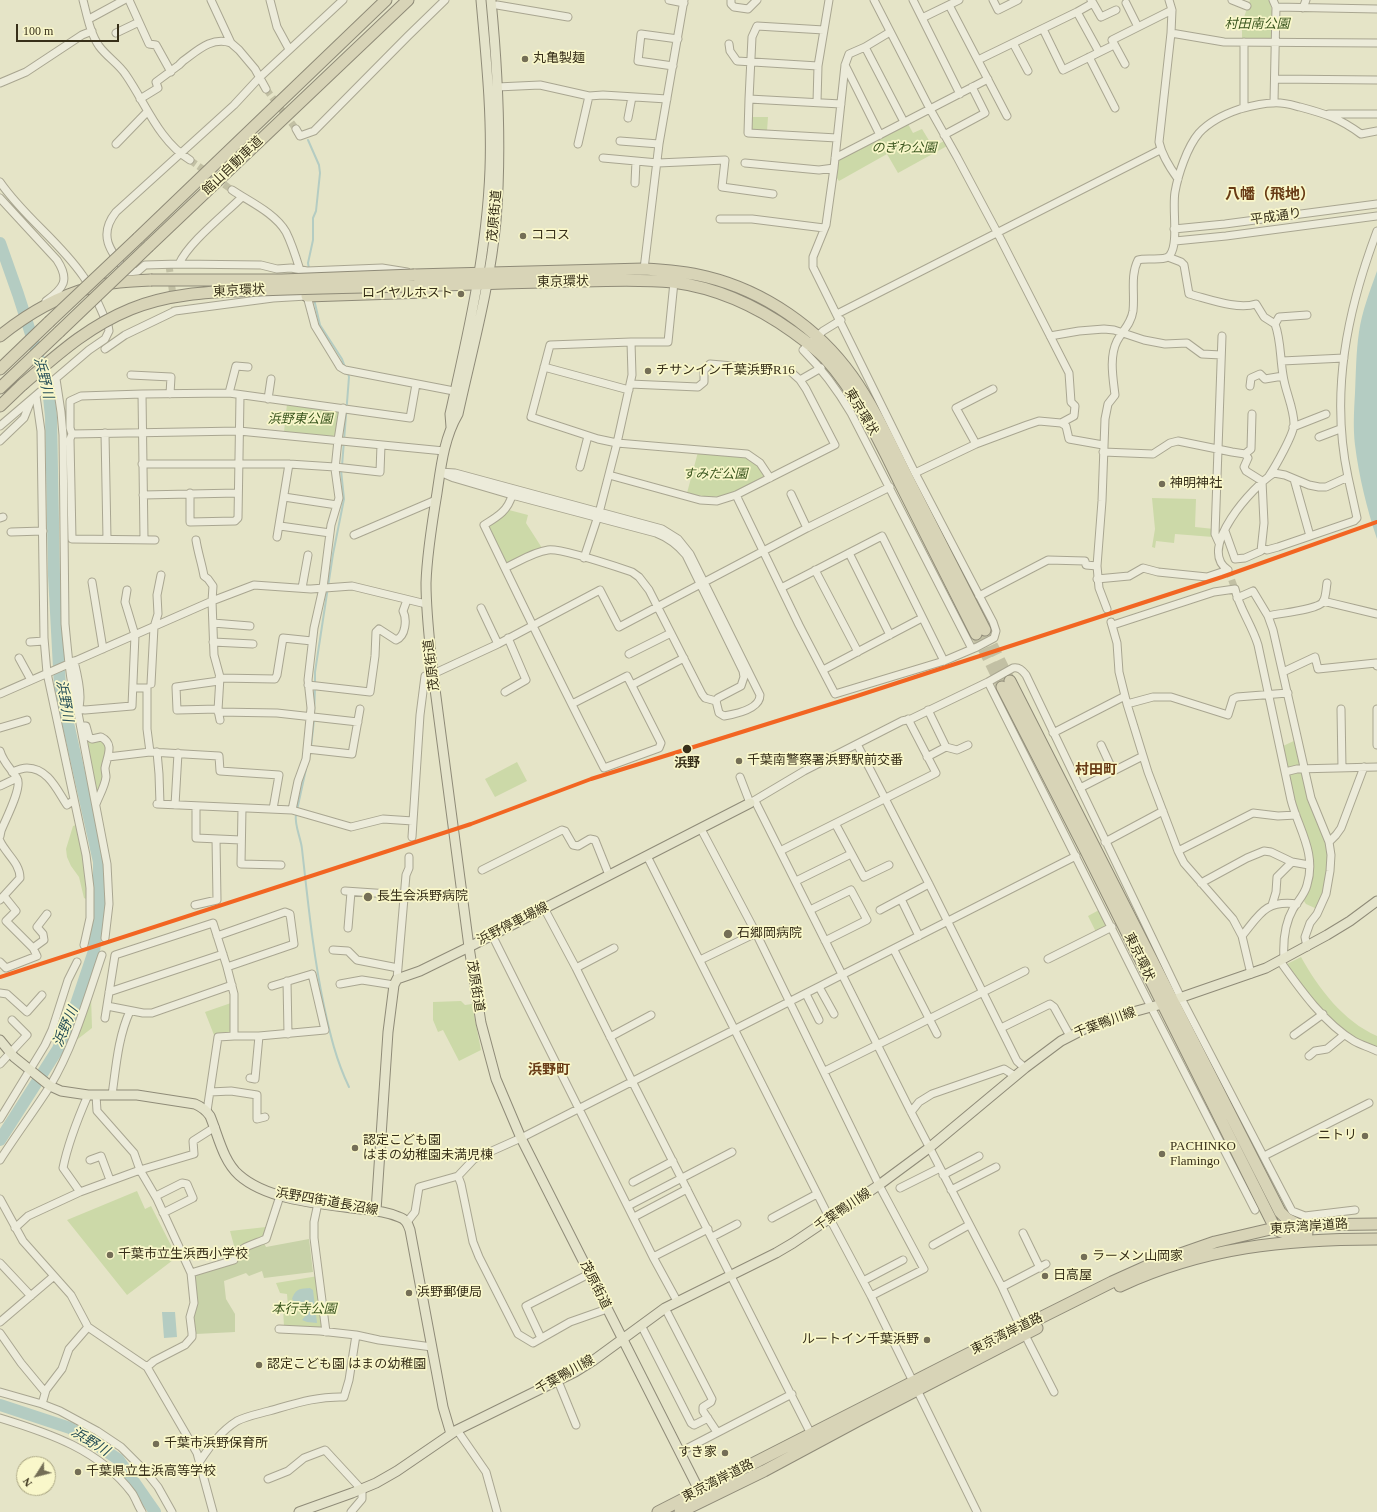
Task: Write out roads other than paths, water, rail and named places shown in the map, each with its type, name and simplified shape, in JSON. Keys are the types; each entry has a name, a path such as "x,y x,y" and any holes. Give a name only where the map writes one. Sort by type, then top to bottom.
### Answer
{"highway":[{"name":"館山自動車道","path":"0,369 386,0"},
{"name":"館山自動車道","path":"0,388 408,0"},
{"name":"東京環状","path":"480,279 644,269 671,271 708,277 745,289 789,315 813,340 868,421 980,632"},
{"name":"東京環状","path":"0,336 37,311 68,295 90,287 126,282 150,280 480,279 631,280 674,282 703,288 742,301 761,310 813,340"},
{"path":"307,296 448,291 480,279"},
{"name":"東京環状","path":"0,406 64,348 86,332 132,308 168,298 210,292 414,280"},
{"name":"東京環状","path":"1277,1229 1157,1006 1086,851 1006,684 1126,898 1177,999 1242,1137 1280,1212 1287,1219 1300,1225"},
{"name":"東京環状","path":"1242,1137 1254,1172 1278,1219 1277,1229"},
{"name":"東京湾岸道路","path":"680,1512 702,1495 811,1434 915,1386 1023,1331 1112,1282 1152,1264 1215,1242 1277,1229 1300,1225 1377,1224"},
{"path":"1269,1244 1276,1237 1277,1229 1285,1234 1377,1232"},
{"name":"東京湾岸道路","path":"1023,1331 1122,1285 1157,1271 1212,1254 1236,1249 1297,1241 1377,1239"},
{"name":"東京湾岸道路","path":"658,1512 764,1471 915,1386"}],"main road":[{"name":"茂原街道","path":"481,0 490,103 490,169 486,221 480,279 459,392 450,414 451,426 440,472 428,550 426,604 433,674 476,996 488,1053 505,1103 520,1138 702,1495"},
{"name":"茂原街道","path":"480,279 496,221 497,87 495,4"},
{"name":"浜野停車場線","path":"396,982 469,947 752,802"},
{"name":"千葉鴨川線","path":"299,1512 362,1490 397,1471 454,1432 558,1381 594,1360 641,1325 677,1301 776,1253 830,1219 879,1185 929,1148 1041,1055 1070,1036 1111,1018 1157,1006 1251,974 1307,947 1377,903"},
{"path":"376,1211 388,1032 396,982"},
{"path":"0,1040 11,1053 30,1070 50,1086 61,1091 92,1095 137,1095 195,1104 207,1111"},
{"name":"浜野四街道長沼線","path":"207,1111 228,1160 239,1176 280,1196 376,1211 399,1216 406,1222"},
{"path":"406,1222 410,1230 443,1407 454,1432"}],"street":[{"path":"83,0 92,31 99,46 127,75 147,112 169,141 180,154 190,160"},
{"path":"89,19 124,0"},
{"path":"129,0 149,44 156,45 171,72"},
{"path":"211,0 230,43"},
{"path":"270,0 277,27 290,49"},
{"path":"343,0 259,78 234,105 116,212 109,221 108,246 127,272 138,271 145,265 179,264 261,265 277,269 291,268 300,270 382,268 403,271 414,280"},
{"path":"296,129 300,136 314,131 445,0"},
{"path":"644,269 658,163 659,144 684,1 669,0"},
{"path":"731,0 731,4 734,8 748,9 757,0"},
{"path":"817,102 818,66 829,0"},
{"path":"874,0 930,109 997,232 1069,373 1071,402 1075,406 1074,416 1061,424"},
{"path":"913,0 960,94"},
{"path":"922,18 959,0"},
{"path":"993,0 998,10 1018,0"},
{"path":"1169,0 1172,10 1171,33 1159,142 1160,150 1178,179"},
{"path":"1232,0 1247,6"},
{"path":"1302,8 1306,0"},
{"path":"978,60 1077,12 1092,2 1101,17 1116,10"},
{"path":"1126,3 1138,27"},
{"path":"1274,102 1275,3 1302,8 1377,9"},
{"path":"482,17 495,4 568,17"},
{"path":"949,5 1007,116"},
{"path":"1125,64 1112,40 1172,10"},
{"path":"1077,12 1099,52"},
{"path":"116,33 139,22"},
{"path":"824,30 757,26 752,37 748,133 837,138"},
{"path":"1043,29 1063,70 1114,45"},
{"path":"0,83 26,72 82,34 92,31"},
{"path":"736,495 835,694 944,661 994,638 996,631 915,473 813,267 813,257 824,228 834,168 845,65 848,54 890,32"},
{"path":"1171,33 1224,42 1377,43"},
{"path":"673,66 638,61 641,34 678,39"},
{"path":"140,99 158,88 156,82 211,42 226,41 239,50 255,69 266,90"},
{"path":"1244,42 1244,108"},
{"path":"1014,43 1028,71"},
{"path":"729,44 730,51 737,61 818,66"},
{"path":"865,46 904,122"},
{"path":"1089,57 1115,108"},
{"path":"845,65 880,135"},
{"path":"835,158 988,79"},
{"path":"1275,79 1377,80"},
{"path":"497,87 540,85 589,96 603,95 667,99"},
{"path":"944,134 985,113 972,87"},
{"path":"578,144 589,96"},
{"path":"628,118 632,97"},
{"path":"749,99 841,104"},
{"path":"1107,609 1097,580 1097,566 1102,501 1103,449 1106,410 1115,395 1112,361 1117,341 1129,325 1133,311 1135,267 1138,260 1165,259 1171,254 1174,241 1173,204 1178,179 1190,146 1198,134 1215,119 1244,108 1274,102 1326,114 1377,114"},
{"path":"116,144 147,112"},
{"path":"1326,114 1361,134 1377,131"},
{"path":"620,141 659,144"},
{"path":"972,649 890,487 838,390 821,368 803,350 839,317 997,232 1160,150"},
{"path":"603,158 658,163 725,160 722,187 773,194"},
{"path":"635,183 636,161"},
{"path":"745,164 819,170 834,168"},
{"path":"0,182 19,207 66,255 83,276 90,287 108,325 109,331 108,336 0,426"},
{"path":"232,190 266,212 279,223 292,245 300,270"},
{"path":"179,264 183,256 193,245 242,197"},
{"path":"0,198 57,260 64,273 65,280 62,286 53,296 40,305 37,311"},
{"name":"平成通り","path":"1174,229 1226,224 1377,204"},
{"name":"平成通り","path":"1174,241 1226,236 1377,216"},
{"path":"720,219 752,219 824,228"},
{"path":"1262,548 1267,550 1278,547 1354,521 1357,518 1348,478 1340,429 1340,385 1346,338 1354,304 1367,258 1377,231"},
{"path":"1168,257 1181,262 1184,266 1189,294 1238,306 1248,307 1256,304 1264,317 1275,324 1278,333 1283,376 1293,416 1293,427 1291,436 1279,457 1275,468 1269,476"},
{"path":"674,282 668,342 550,345 531,417 588,436 617,443 747,454 760,463 770,478"},
{"path":"105,349 126,335 175,311 273,298 307,296 315,326 340,367 345,370 459,392"},
{"path":"1275,324 1279,317 1307,315"},
{"path":"1050,336 1062,333 1104,329 1114,330 1165,344 1187,343 1202,354 1221,355"},
{"path":"1097,580 1129,576 1143,568 1158,572 1207,578 1228,570 1223,567 1219,560 1219,543 1215,534 1222,336"},
{"path":"584,558 609,475 630,387 632,376 631,342"},
{"path":"1282,361 1344,358"},
{"path":"544,367 630,387 698,387 704,382 704,370 710,364 790,371 800,380 835,445 736,495 717,501 700,500 609,475"},
{"path":"229,394 236,366 248,367"},
{"path":"800,380 821,368"},
{"path":"1250,386 1251,378 1260,374 1265,380 1283,376"},
{"path":"131,375 170,377 170,394"},
{"path":"56,379 63,435 65,624 72,662 74,700 78,711 107,864 109,904 105,938"},
{"path":"268,399 271,379"},
{"path":"155,540 144,538 72,539 70,439 72,434 70,428 70,401 74,398 81,396 142,394 229,394 410,418 416,384"},
{"path":"976,444 956,408 993,389"},
{"path":"142,394 141,432 144,538"},
{"path":"190,493 190,522 235,521 238,518 240,396"},
{"path":"0,441 24,418 33,398"},
{"path":"33,398 41,431 44,642 47,673 86,855 90,888 90,918 84,945"},
{"path":"292,810 298,781 306,759 311,708 308,680 312,641 323,588 330,533 339,498 335,467 343,408"},
{"path":"1246,454 1251,449 1252,414"},
{"path":"1293,427 1326,414"},
{"path":"915,473 976,444 1040,421 1066,426 1069,439 1103,449 1153,454 1170,443 1178,441 1203,445 1217,450 1246,454"},
{"path":"1319,437 1340,429"},
{"path":"72,434 239,431 444,451"},
{"path":"105,433 107,539"},
{"path":"580,467 588,436"},
{"path":"142,464 289,464 380,472 381,445"},
{"path":"1246,454 1248,458 1244,464 1246,471 1262,481"},
{"path":"277,537 289,464"},
{"path":"440,472 454,478 512,495 598,515"},
{"path":"440,472 455,473 598,515 656,533 675,543 686,555 703,583 760,695 759,703 754,707 724,716 719,713 716,702"},
{"path":"1219,543 1233,514 1262,481 1274,473 1285,475 1319,487 1348,478"},
{"path":"1294,479 1310,536"},
{"path":"1225,531 1235,559 1245,558 1260,551 1262,548 1264,522 1262,481"},
{"path":"412,837 424,679 428,674 433,674 498,644 600,590 619,627 764,552 807,528 890,487"},
{"path":"142,495 238,493"},
{"path":"791,494 807,528"},
{"path":"512,495 507,508 501,515 484,525 572,704 604,768 659,748 660,743 627,676 572,704"},
{"path":"284,497 337,504"},
{"path":"354,535 436,500"},
{"path":"280,526 330,533"},
{"path":"11,532 43,531"},
{"path":"781,588 882,536 944,661"},
{"path":"196,540 204,576 213,586 212,623 214,655 218,667 219,679 218,710 220,720"},
{"path":"505,568 541,551 550,549 632,572 644,583 658,607 702,694 707,699 716,702"},
{"path":"849,553 890,635"},
{"path":"302,588 308,555"},
{"path":"978,596 1048,560 1085,561 1086,565 1097,566"},
{"path":"815,570 858,652"},
{"path":"151,684 154,627 158,614 157,595 161,575"},
{"path":"92,582 103,649"},
{"path":"703,583 743,671 744,677 741,686"},
{"path":"1268,616 1322,604 1325,598 1327,583"},
{"path":"0,694 212,601 254,585 302,588 352,586 426,604"},
{"path":"1251,974 1242,936 1233,919 1184,863 1178,851 1127,704 1119,672 1117,643 1112,623 1214,592 1235,589 1237,598 1254,634 1291,800 1305,836 1309,857 1310,865 1307,885 1288,921 1283,943 1282,960 1302,991 1344,1035 1355,1042 1377,1050"},
{"path":"78,711 132,706 134,688 135,635 125,602 127,590"},
{"path":"1237,598 1254,591 1268,616 1288,693 1311,798 1329,842 1330,871 1326,894 1317,914 1310,924 1305,937 1307,947"},
{"path":"308,685 370,692 375,656 376,632 379,630 396,640 399,638 404,630 405,616 403,611 407,600"},
{"path":"1323,601 1377,614"},
{"path":"481,608 498,644"},
{"path":"823,670 922,618"},
{"path":"212,623 250,626"},
{"path":"629,654 671,634"},
{"path":"312,641 282,638 277,675 275,679 219,679 176,687 177,710 218,710 277,713 358,722"},
{"path":"504,692 526,680 508,638"},
{"path":"30,642 44,642"},
{"path":"213,642 252,644"},
{"path":"1283,672 1315,657 1318,669 1376,663 1377,666"},
{"path":"19,658 31,680"},
{"path":"632,685 684,658"},
{"path":"752,802 804,771 902,721 988,682 1017,667 1026,675 1080,788 1105,842 1126,898"},
{"path":"988,682 1138,979 1157,1006 1163,1030 1255,1210"},
{"path":"716,702 718,698 741,686 749,685 757,690"},
{"path":"134,688 147,688 147,729 160,774 158,804 292,810 351,827 383,819 413,821"},
{"path":"1127,704 1153,697 1171,697 1228,715 1233,699 1237,697 1288,693"},
{"path":"1053,733 1125,696"},
{"path":"307,748 352,754 360,709"},
{"path":"1341,709 1342,768"},
{"path":"1377,709 1377,745"},
{"path":"928,710 946,747"},
{"path":"780,851 886,800 936,773 908,719"},
{"path":"0,728 27,720"},
{"path":"81,726 86,726 89,737 92,739 101,737 106,739 109,743 110,750 105,771 106,777 96,804"},
{"path":"857,744 930,884 1017,1061 1025,1068"},
{"path":"927,757 946,747 957,750 968,745"},
{"path":"1101,745 1113,771"},
{"path":"0,751 17,778 19,786 0,836"},
{"path":"108,757 154,752 219,756 220,771 279,775 273,809"},
{"path":"175,805 178,753"},
{"path":"1080,788 1144,756"},
{"path":"1285,772 1304,769 1377,766"},
{"path":"1329,842 1341,828 1364,767"},
{"path":"12,772 26,768 38,770 48,776 67,805 74,800"},
{"path":"740,776 752,802 796,881 929,1148 1002,1287 1054,1392"},
{"path":"0,786 17,778"},
{"path":"196,806 196,838 241,840"},
{"path":"242,808 241,864 281,865"},
{"path":"1105,842 1163,811"},
{"path":"1178,851 1253,813 1278,816 1296,815"},
{"path":"836,824 864,877 889,865"},
{"path":"701,829 756,932 825,1071 879,1185 924,1269 871,1296"},
{"path":"482,870 562,830 566,831 573,845 578,846 590,839 595,840 609,875"},
{"path":"195,905 217,900 216,839"},
{"path":"0,841 20,872 20,878 1,898 16,911 6,921 33,948 37,956 6,968 0,962"},
{"path":"1201,883 1247,858 1264,851 1271,852 1292,862 1310,865"},
{"path":"796,881 851,854"},
{"path":"647,856 817,1194 871,1296 977,1512"},
{"path":"406,1222 415,1212 419,1187 458,1176 474,1160 894,950 1076,856"},
{"path":"340,984 362,980 396,982 406,875 409,868 410,857"},
{"path":"1272,905 1276,892 1277,877 1292,862"},
{"path":"880,910 930,884"},
{"path":"810,910 852,890 867,920 825,941"},
{"path":"348,928 348,891 404,895"},
{"path":"901,899 919,936"},
{"path":"1242,936 1264,909 1284,902 1297,904"},
{"path":"544,908 576,968 811,1434"},
{"path":"217,936 285,912 290,914 294,944 227,967"},
{"path":"33,948 44,940 43,934 37,926 47,914"},
{"path":"105,1018 115,955 213,924 234,994 234,1036"},
{"path":"1048,959 1112,927"},
{"path":"700,960 756,932"},
{"path":"492,935 653,1257 677,1301"},
{"path":"576,968 614,948"},
{"path":"333,950 348,951 357,960 398,968"},
{"path":"894,950 937,1034"},
{"path":"109,992 223,954"},
{"path":"0,1160 50,1086 68,1049 102,955"},
{"path":"0,1119 52,1030 68,980 77,962"},
{"path":"825,1071 1024,970"},
{"path":"207,1111 218,1037 259,1036 325,1030 312,974 272,986"},
{"path":"287,981 288,1034"},
{"path":"107,1006 130,1011 152,1013 232,985"},
{"path":"819,987 834,1014"},
{"path":"0,994 7,994 27,1012 42,996"},
{"path":"806,994 819,1020"},
{"path":"1177,999 1191,1018 1292,1211 1305,1216 1355,1210"},
{"path":"1001,1028 1050,1004 1054,1007 1070,1036"},
{"path":"112,1095 117,1058 125,1023 130,1011"},
{"path":"1294,1035 1323,1014"},
{"path":"610,1037 651,1015"},
{"path":"0,1064 27,1036 12,1020"},
{"path":"1308,1056 1315,1051 1327,1049 1344,1035"},
{"path":"250,1078 255,1079 259,1036"},
{"path":"911,1112 919,1102 932,1094 1004,1069 1015,1076"},
{"path":"210,1092 231,1091 257,1095 257,1119 265,1117"},
{"path":"92,1095 97,1111 134,1153 140,1170 156,1196 191,1273 194,1303 190,1317 192,1337 185,1345 154,1361 147,1367"},
{"path":"80,1192 63,1168 79,1116 92,1095"},
{"path":"1264,1156 1369,1103"},
{"path":"15,1228 28,1216 80,1192 140,1170 194,1154 193,1141 215,1127"},
{"path":"628,1206 732,1152"},
{"path":"90,1160 101,1156 110,1180"},
{"path":"900,1188 979,1156"},
{"path":"633,1182 673,1161"},
{"path":"951,1190 996,1167"},
{"path":"458,1176 473,1242 518,1334 533,1343 570,1322 607,1309"},
{"path":"156,1196 182,1184 187,1184 193,1198 163,1213"},
{"path":"634,1217 687,1189"},
{"path":"772,1218 817,1194"},
{"path":"191,1273 234,1260 235,1254 243,1248 266,1239 280,1196"},
{"path":"0,1199 23,1241 70,1295 88,1327 147,1367 197,1454 213,1512"},
{"path":"318,1203 314,1222 314,1238 326,1332"},
{"path":"712,1237 737,1224"},
{"path":"933,1245 969,1225"},
{"path":"653,1257 708,1229"},
{"path":"1002,1287 1043,1266 1023,1233"},
{"path":"863,1281 903,1260"},
{"path":"0,1263 31,1296"},
{"path":"542,1338 526,1306 589,1274"},
{"path":"0,1322 54,1276"},
{"path":"665,1308 712,1399 711,1402 703,1407 703,1410 717,1432"},
{"path":"641,1325 691,1423 694,1425 708,1418"},
{"path":"42,1404 45,1392 62,1369 69,1349 88,1327"},
{"path":"279,1329 356,1335 380,1340 432,1346"},
{"path":"0,1333 21,1363 45,1392"},
{"path":"200,1461 212,1443 237,1422 247,1417 306,1400 330,1396 344,1397 349,1380 356,1335"},
{"path":"558,1381 576,1425"},
{"path":"0,1392 42,1404 60,1411 97,1431 121,1447 154,1482 172,1512"},
{"path":"680,1452 792,1394"},
{"path":"0,1418 59,1438 86,1453 112,1472 132,1494 142,1512"},
{"path":"454,1432 486,1472 497,1512"},
{"path":"268,1479 288,1471 304,1458 324,1450 362,1490 362,1499 351,1512"}],"waterway":[{"path":"308,140 319,165 320,173 316,211 313,218 313,240 308,263 309,269"},
{"name":"浜野川","path":"0,243 48,387 51,417 54,575 60,687 99,862 99,915 94,951 70,1022 58,1049 0,1140"},
{"path":"314,299 320,325 342,359 345,367"},
{"path":"342,466 349,377 348,373"},
{"path":"315,683 315,672 333,554 344,499 341,470"},
{"path":"314,715 315,688"},
{"path":"311,747 314,720"},
{"path":"297,810 306,769"},
{"path":"296,814 296,823 302,849 311,928 320,986 334,1047 340,1067 349,1087"},
{"name":"浜野川","path":"0,1405 70,1428 118,1459 155,1512"}],"tunnel":[{"path":"266,89 296,129"},
{"path":"190,160 232,190"},
{"path":"169,265 175,311"},
{"path":"1228,570 1235,589"},
{"path":"1107,609 1111,621"},
{"path":"985,630 1010,681"},
{"path":"976,634 1002,687"}],"place":[{"name":"丸亀製麺","path":"525,59"},
{"name":"ココス","path":"523,236"},
{"name":"ロイヤルホスト","path":"461,294"},
{"name":"チサンイン千葉浜野R16","path":"648,371"},
{"name":"神明神社","path":"1162,484"},
{"name":"浜野","path":"687,749"},
{"name":"千葉南警察署浜野駅前交番","path":"739,761"},
{"name":"長生会浜野病院","path":"368,897"},
{"name":"石郷岡病院","path":"728,934"},
{"name":"ニトリ","path":"1365,1136"},
{"name":"認定こども園 はまの幼稚園未満児棟","path":"355,1148"},
{"name":"PACHINKO Flamingo","path":"1162,1154"},
{"name":"千葉市立生浜西小学校","path":"110,1255"},
{"name":"ラーメン山岡家","path":"1084,1257"},
{"name":"日高屋","path":"1045,1276"},
{"name":"浜野郵便局","path":"409,1293"},
{"name":"ルートイン千葉浜野","path":"927,1340"},
{"name":"認定こども園 はまの幼稚園","path":"259,1365"},
{"name":"千葉市浜野保育所","path":"156,1444"},
{"name":"すき家","path":"725,1453"},
{"name":"千葉県立生浜高等学校","path":"78,1472"}],"district":[{"name":"八幡（飛地）","path":"1270,195"},
{"name":"村田町","path":"1096,770"},
{"name":"浜野町","path":"549,1070"}],"park label":[{"name":"村田南公園","path":"1257,25"},
{"name":"のぎわ公園","path":"904,149"},
{"name":"浜野東公園","path":"300,420"},
{"name":"すみだ公園","path":"715,475"},
{"name":"本行寺公園","path":"304,1310"}]}
